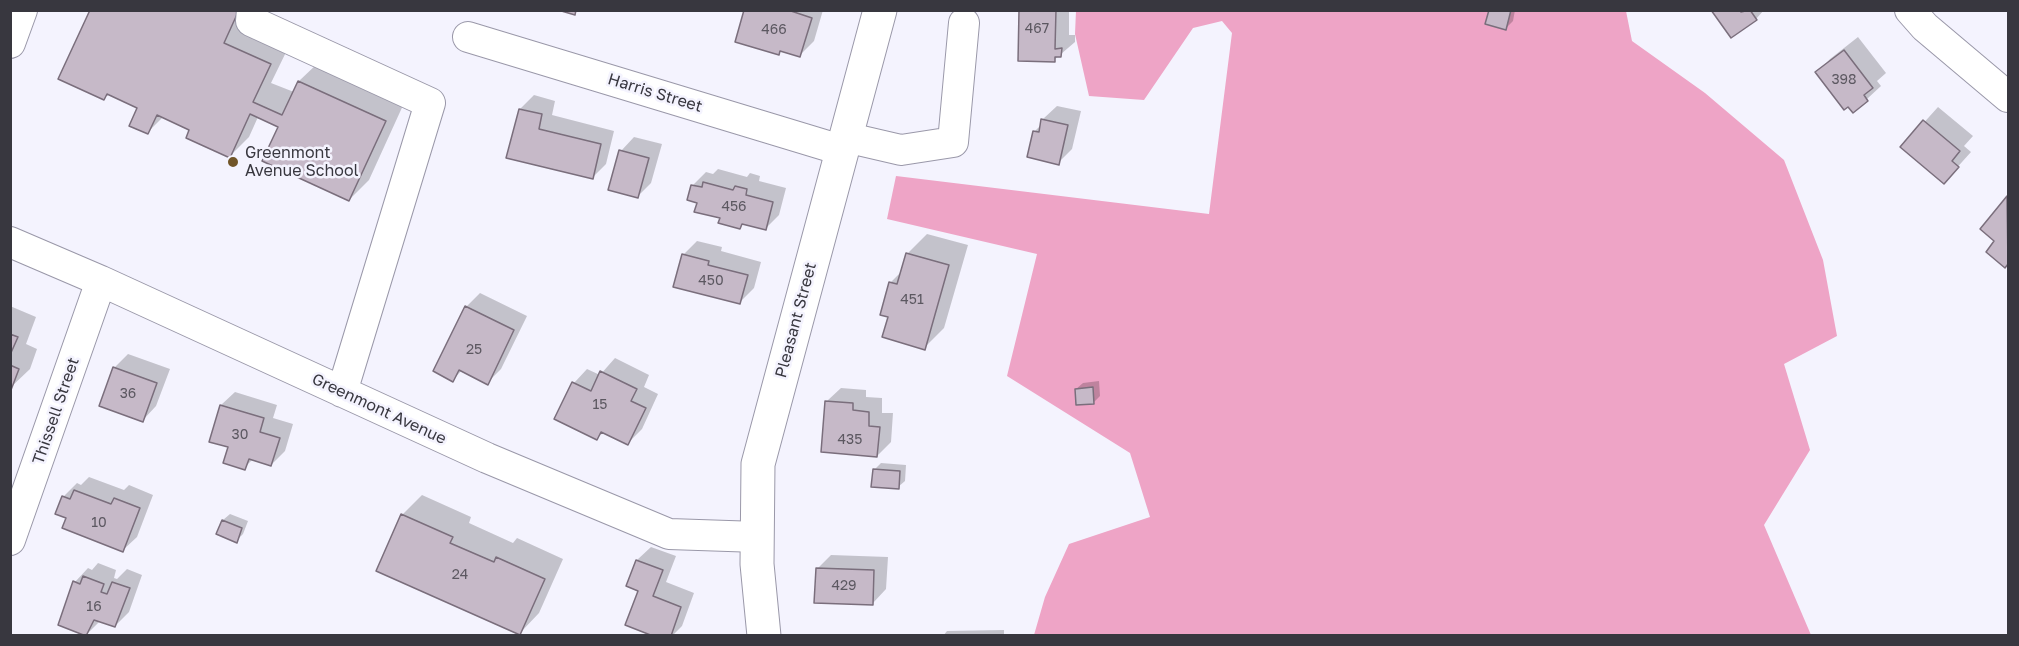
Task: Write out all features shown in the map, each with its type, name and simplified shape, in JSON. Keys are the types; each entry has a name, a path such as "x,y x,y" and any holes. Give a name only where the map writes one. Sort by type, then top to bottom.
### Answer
{"main road":[{"name":"Pleasant Street","path":"764,636 757,564 758,464 880,10"}],"street":[{"path":"10,43 22,10"},
{"path":"252,10 252,21 430,103 342,392"},
{"path":"1910,10 1925,27 2008,97"},
{"name":"Harris Street","path":"468,37 843,144 901,150 953,142 964,23"},
{"name":"Greenmont Avenue","path":"10,242 102,281 486,458 669,534 758,537"},
{"name":"Thissell Street","path":"10,540 102,281"}],"shaded area":[{"path":"1076,11 1626,11 1632,41 1705,93 1784,160 1823,260 1837,336 1784,364 1810,450 1764,525 1811,635 1034,635 1045,597 1069,544 1150,517 1130,453 1007,376 1037,254 887,219 896,176 1209,214 1232,33 1222,21 1193,28 1144,100 1089,96 1075,34"}],"building":[{"path":"90,10 239,10 224,43 271,64 253,102 282,115 298,81 386,121 349,201 262,161 278,127 250,114 230,158 186,138 189,130 157,115 148,134 129,126 137,108 107,94 104,100 58,79"},
{"path":"558,10 576,10 575,15"},
{"path":"744,10 788,10 812,18 800,57 780,51 779,55 735,42"},
{"path":"1019,10 1056,10 1055,49 1062,48 1061,57 1055,57 1055,62 1018,61"},
{"path":"1489,10 1511,10 1506,30 1485,24"},
{"path":"1711,10 1739,10 1741,12 1750,10 1757,20 1731,38"},
{"path":"1844,50 1873,88 1864,95 1868,101 1853,113 1848,107 1844,110 1815,72"},
{"path":"519,109 542,114 539,129 601,144 593,179 506,158"},
{"path":"1041,119 1068,125 1059,165 1027,157 1033,131 1039,132"},
{"path":"1923,120 1960,151 1952,161 1959,167 1944,184 1900,147"},
{"path":"619,150 649,158 638,198 608,190"},
{"path":"703,182 733,190 735,186 747,189 746,195 773,202 766,230 742,224 740,229 718,223 720,218 694,212 697,203 687,200 691,185 702,187"},
{"path":"2007,196 2008,264 2005,268 1986,252 1994,241 1980,229"},
{"path":"906,253 949,265 925,350 882,337 888,317 880,315 889,282 897,284"},
{"path":"682,254 709,261 708,265 748,275 740,304 673,287"},
{"path":"465,306 514,330 488,385 459,370 453,382 433,371"},
{"path":"10,334 18,337 10,355"},
{"path":"10,365 19,369 11,390 10,390"},
{"path":"113,367 157,383 143,422 99,406"},
{"path":"600,371 637,389 631,401 646,408 628,445 601,432 597,440 554,419 572,382 591,391"},
{"path":"1093,387 1094,404 1076,405 1075,389"},
{"path":"825,401 853,403 853,410 869,412 869,426 880,427 877,457 821,452"},
{"path":"220,405 264,418 260,432 280,438 271,466 249,459 245,470 223,463 228,447 209,442"},
{"path":"873,469 900,471 899,489 871,487"},
{"path":"74,490 111,504 114,498 140,508 123,552 62,528 66,518 55,514 62,496 70,499"},
{"path":"401,514 453,537 450,543 494,562 496,557 545,579 520,635 376,571"},
{"path":"222,520 242,528 237,543 216,534"},
{"path":"636,560 663,570 653,596 681,607 671,636 653,636 625,625 638,591 626,586"},
{"path":"816,568 874,570 873,605 814,603"},
{"path":"83,576 104,584 101,592 107,594 112,582 130,588 115,627 94,620 86,636 58,625 73,581 80,584"}],"place":[{"name":"Greenmont Avenue School","path":"233,162"}]}
